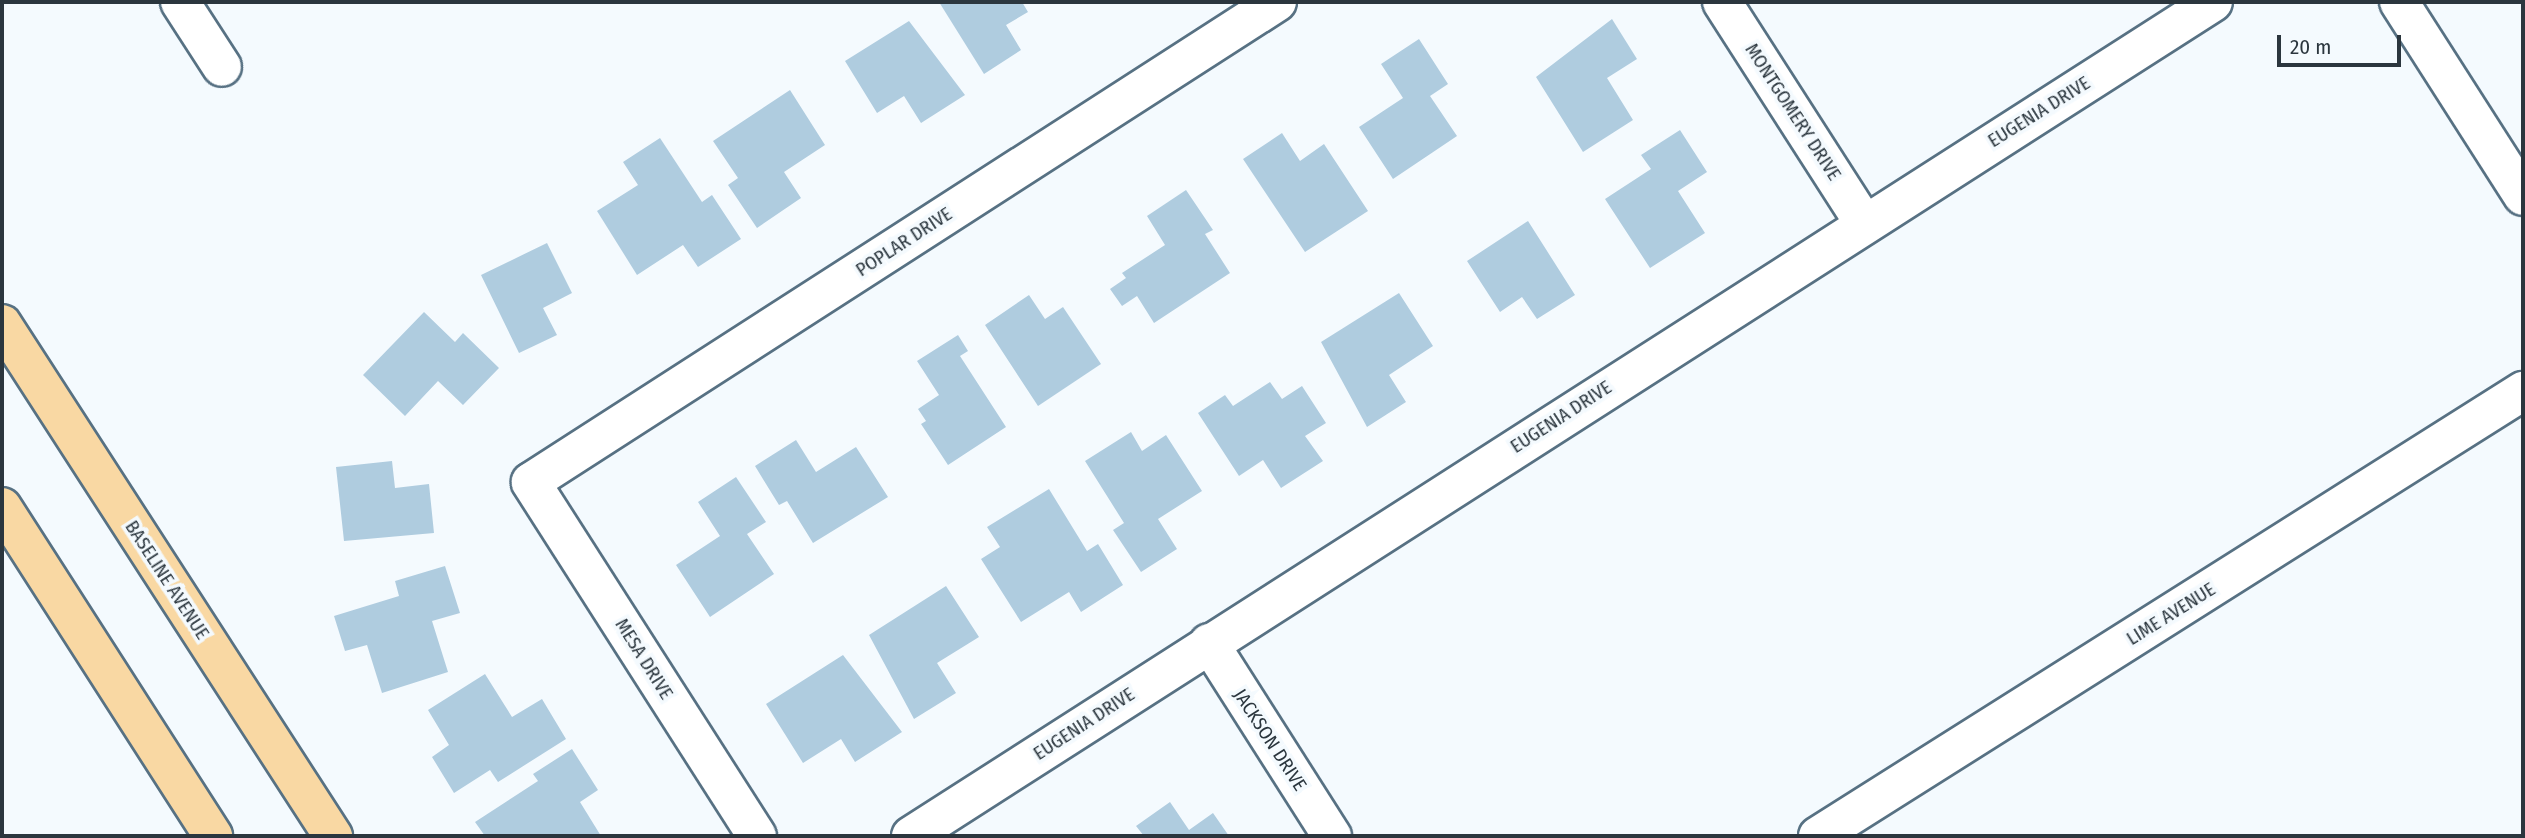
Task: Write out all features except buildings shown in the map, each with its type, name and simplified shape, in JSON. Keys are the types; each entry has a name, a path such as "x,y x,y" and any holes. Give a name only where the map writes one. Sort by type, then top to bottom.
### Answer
{"main road":[{"name":"BASELINE AVENUE","path":"2,324 333,836"},
{"path":"2,507 213,836"}],"street":[{"path":"180,2 222,67"},
{"name":"POPLAR DRIVE","path":"531,482 1278,2"},
{"name":"MONTGOMERY DRIVE","path":"1722,2 1864,223"},
{"name":"EUGENIA DRIVE","path":"911,836 1864,223 2213,2"},
{"path":"2399,2 2523,196"},
{"name":"LIME AVENUE","path":"1818,836 2523,391"},
{"name":"MESA DRIVE","path":"531,482 757,836"},
{"name":"JACKSON DRIVE","path":"1209,643 1332,836"}]}
